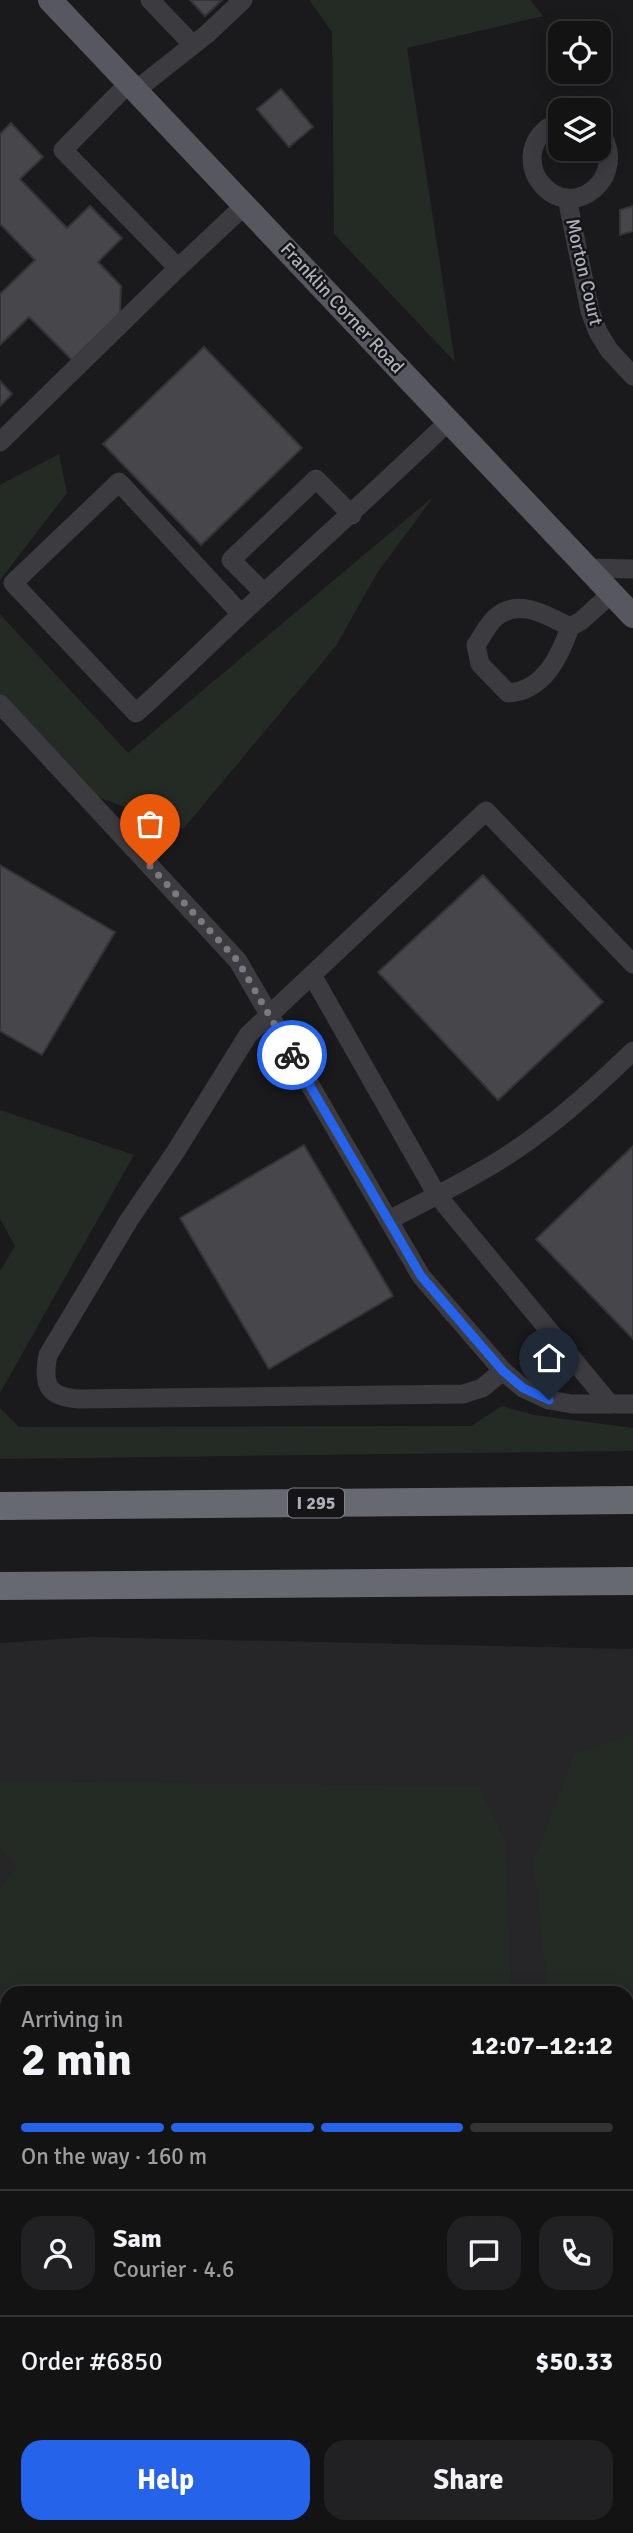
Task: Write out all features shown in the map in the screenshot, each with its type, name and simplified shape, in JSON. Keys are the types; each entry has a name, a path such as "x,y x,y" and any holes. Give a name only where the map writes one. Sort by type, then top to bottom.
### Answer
{"highway":[{"name":"I 295","path":"0,1506 633,1500"},
{"path":"0,1586 633,1581"}],"main road":[{"name":"Franklin Corner Road","path":"50,0 586,568 626,607"}],"street":[{"path":"150,0 193,45"},
{"path":"178,268 63,150 132,87 193,45 243,0"},
{"name":"Morton Court","path":"548,126 539,135 533,149 532,163 536,177 545,189 567,198 579,198 593,192 602,184 609,171 610,161"},
{"name":"Morton Court","path":"567,198 590,311 609,350 633,376"},
{"path":"0,442 245,205"},
{"path":"242,614 119,482 13,583 136,713 449,421"},
{"path":"264,593 231,560 316,479 352,514"},
{"path":"586,568 633,569"},
{"path":"570,627 544,614 512,607 495,619 476,645 480,664 508,693 516,692 536,683 559,657 570,627 580,621 626,607"},
{"path":"0,704 238,961 421,1276 503,1371 523,1388 549,1400 572,1404 633,1404"},
{"path":"503,1371 482,1388 463,1394 79,1399 62,1398 50,1390 44,1373 48,1355 128,1220 176,1151 248,1035 486,811 633,964"},
{"path":"312,975 437,1195 610,1404"},
{"path":"389,1220 478,1172 537,1135 631,1055"}],"shaded area":[{"path":"309,0 530,0 543,16 407,48 455,362 334,234 332,32"},
{"path":"59,454 67,493 0,580 0,485"},
{"path":"434,496 377,573 336,646 183,829 82,791 0,698 0,614 128,753"},
{"path":"0,1110 134,1155 0,1393 0,1271 15,1246 0,1219"},
{"path":"502,1406 534,1415 633,1428 633,1451 0,1459 0,1408 19,1427 471,1426"},
{"path":"91,1637 633,1649 633,1986 0,1986 0,1643"},
{"path":"633,1734 633,1986 547,1986 533,1862 574,1754"},
{"path":"0,1781 479,1786 505,1840 512,1986 0,1986 0,1888 17,1867 0,1849"}],"building":[{"path":"190,0 222,0 205,16"},
{"path":"281,89 313,127 289,147 257,109"},
{"path":"11,123 43,157 20,179 67,228 90,206 122,238 98,262 121,286 120,314 72,360 29,317 0,345 0,294 35,260 0,224 0,134"},
{"path":"633,206 633,231 620,235 620,210"},
{"path":"204,347 302,448 201,545 103,444"},
{"path":"0,381 12,394 0,406"},
{"path":"0,865 115,932 42,1055 0,1031"},
{"path":"483,875 603,1002 498,1100 378,972"},
{"path":"304,1145 393,1296 269,1369 180,1218"},
{"path":"633,1146 633,1339 536,1239"}],"way so far":[{"path":"150,866 238,961 292,1055"}],"route":[{"path":"292,1055 421,1276 503,1371 523,1388 549,1400"}]}
